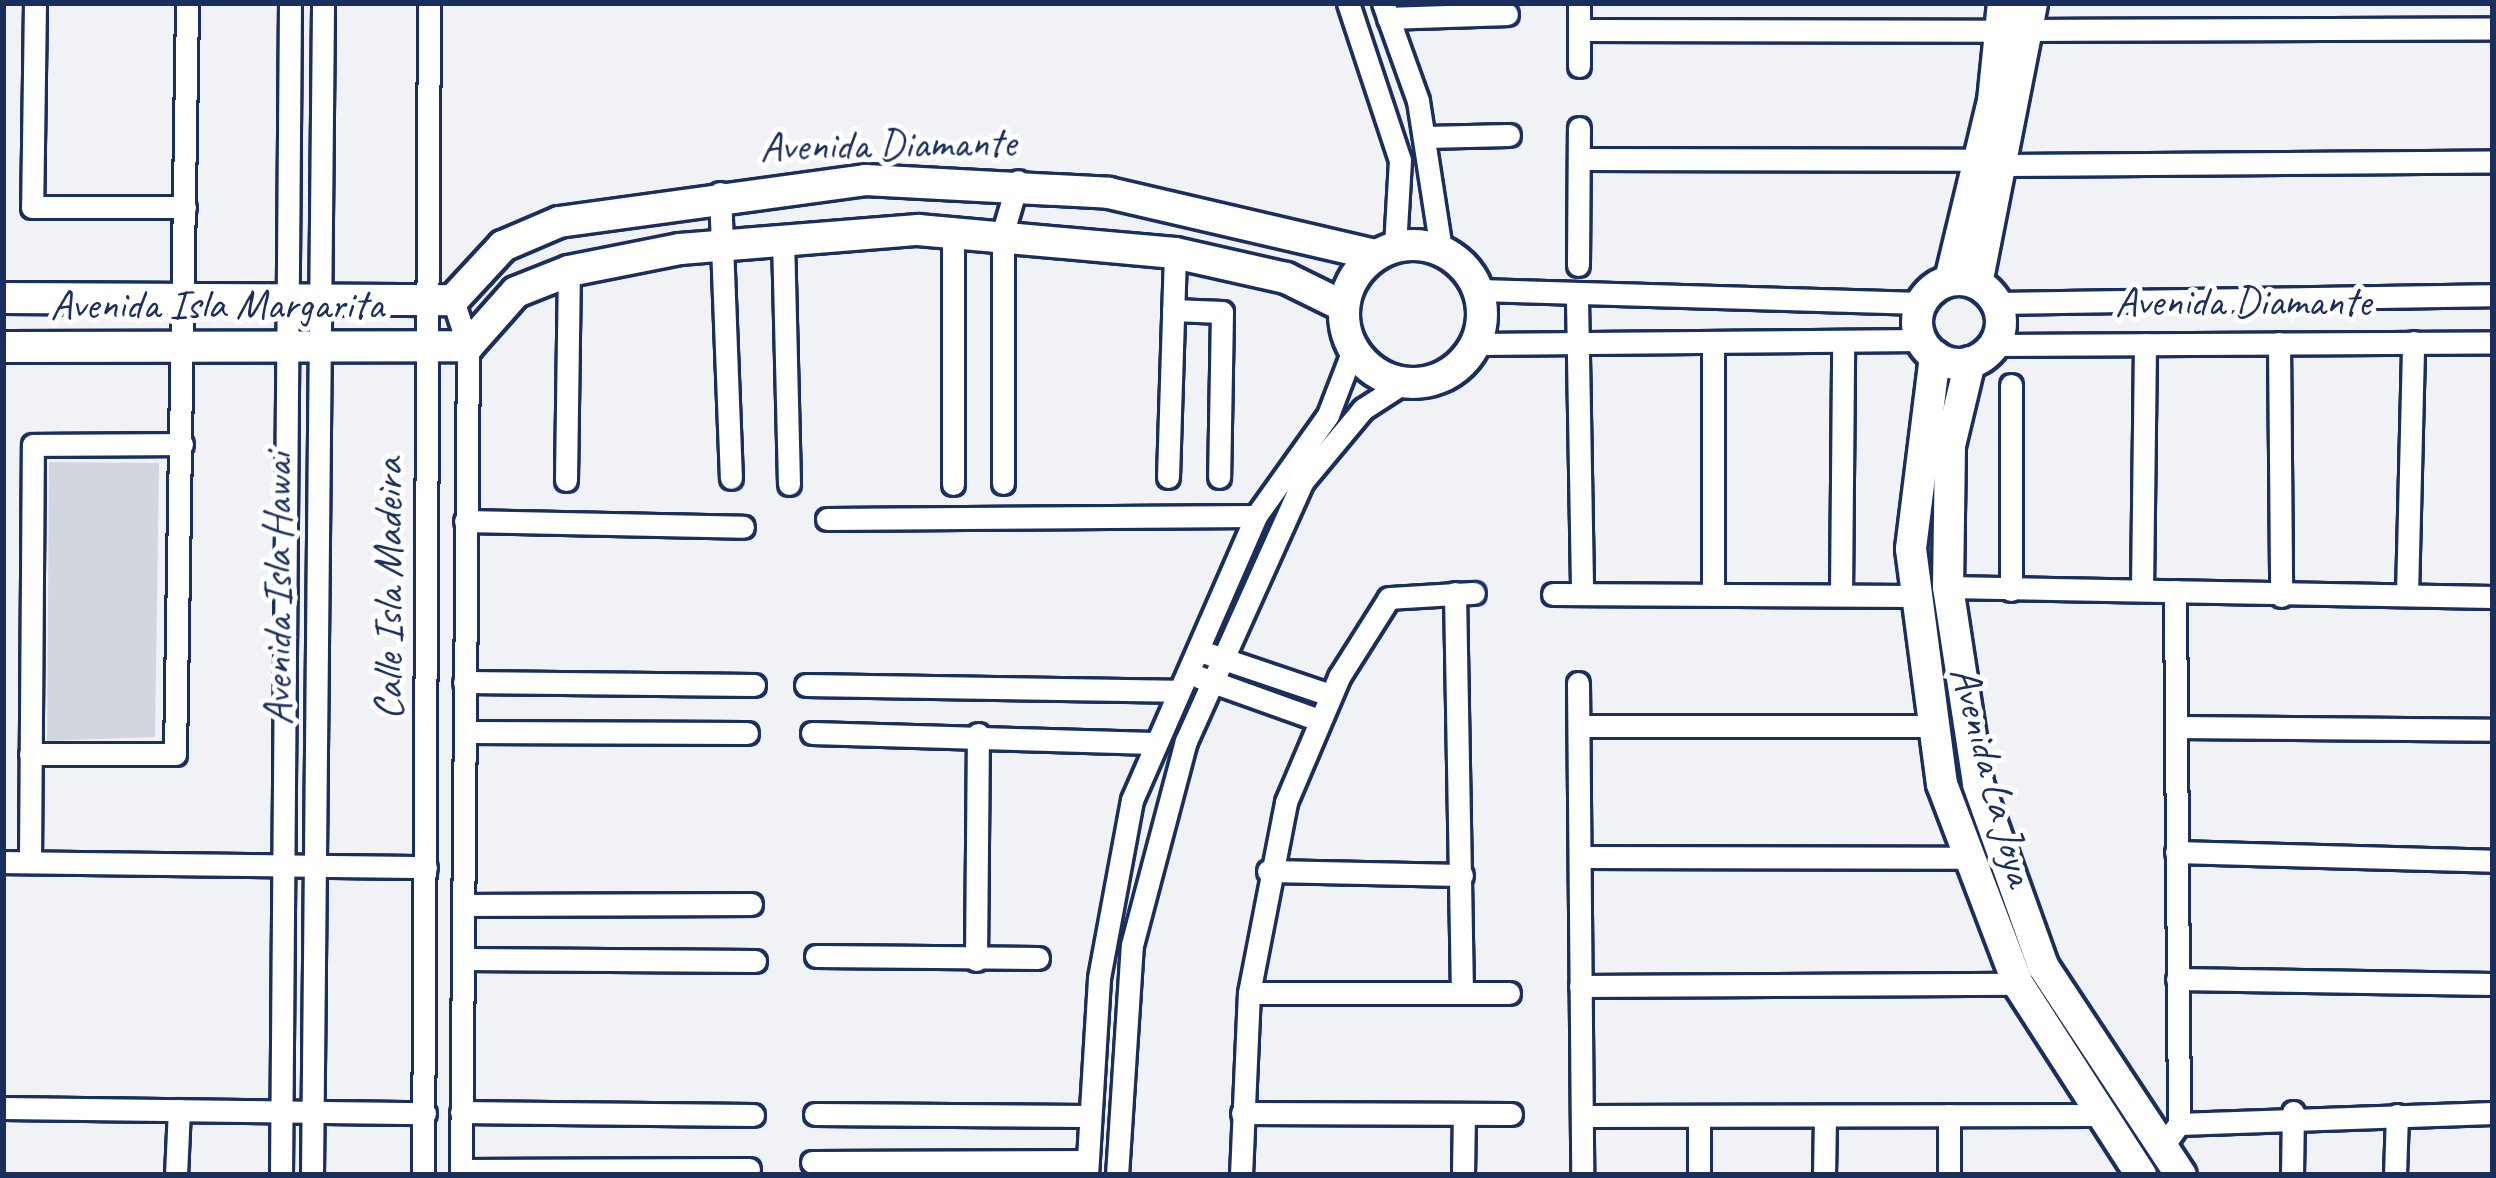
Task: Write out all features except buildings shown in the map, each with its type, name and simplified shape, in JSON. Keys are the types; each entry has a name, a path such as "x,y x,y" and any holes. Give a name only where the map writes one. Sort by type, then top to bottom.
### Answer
{"street":[{"path":"35,3 32,207 185,207"},
{"path":"30,754 176,754 186,346 187,3"},
{"name":"Avenida Isla Hawai","path":"281,1175 290,3"},
{"name":"Avenida Isla Hawai","path":"313,1175 323,3"},
{"name":"Calle Isla Madeira","path":"423,1175 430,348 441,300 429,3"},
{"path":"812,1162 1087,1168 1087,1116 1111,896 1153,743 1256,515 1328,415 1353,350 1343,307 1385,251 1400,160 1348,3"},
{"path":"1579,3 1579,66"},
{"path":"1507,14 1386,10 1425,137 1441,250 1479,290 1576,299 1921,303 1975,289 2016,17"},
{"path":"1579,30 2016,17 2493,28"},
{"path":"1578,265 1579,128"},
{"path":"1425,137 1509,136"},
{"path":"1580,159 2493,162"},
{"path":"1003,484 1003,232 1018,181"},
{"name":"Avenida Diamante","path":"441,300 503,246 559,222 720,194 1018,181 1198,208 1385,251"},
{"path":"720,194 726,244 731,478"},
{"path":"952,231 953,484"},
{"name":"Avenida Diamante","path":"468,346 516,292 569,271 784,238 1003,232 1175,253 1286,278 1343,307"},
{"path":"784,238 789,484"},
{"path":"1385,251 1441,250"},
{"path":"1168,477 1175,253"},
{"path":"566,480 569,271"},
{"name":"Avenida Diamante","path":"1975,289 2493,295"},
{"name":"Avenida La Joya","path":"1975,289 1982,354 1950,445 1948,587 1964,723 1998,856 2081,1026 2172,1134 2181,1175"},
{"path":"1117,1175 1132,945 1217,657 1303,481 1363,409 1402,383 1446,376 1477,344 1479,290"},
{"name":"Avenida Isla Margarita","path":"3,298 441,300"},
{"path":"1576,299 1582,594"},
{"path":"441,300 468,346 460,1173 748,1169"},
{"name":"Avenida La Joya","path":"1921,303 1928,348 1912,502 1913,596 1928,726 1964,858 2018,984 2097,1115 2141,1175"},
{"path":"1173,310 1222,313 1219,477"},
{"path":"1477,344 1844,341 1982,354"},
{"path":"1840,596 1844,341"},
{"path":"2407,595 2413,342"},
{"name":"Avenida Diamante","path":"1982,354 2145,344 2493,342"},
{"path":"1713,343 1713,595"},
{"path":"2142,590 2145,344"},
{"path":"2279,344 2281,596"},
{"path":"430,348 468,346"},
{"name":"Avenida Isla Margarita","path":"3,347 430,348"},
{"path":"1353,350 1402,383"},
{"path":"2011,385 2011,590"},
{"path":"30,862 33,445 182,444"},
{"path":"827,520 1256,515"},
{"path":"465,521 743,527"},
{"path":"1948,587 2493,597"},
{"path":"2175,591 2177,979 2172,1134 2293,1112 2493,1113"},
{"path":"1241,1175 1249,993 1268,871 1330,695 1389,598 1464,593 1462,992"},
{"path":"1553,594 1913,596"},
{"path":"1192,648 1330,695"},
{"path":"806,686 1210,681 1319,720"},
{"path":"464,682 754,685"},
{"path":"1578,683 1582,1175"},
{"path":"1580,727 1928,726"},
{"path":"2177,727 2493,730"},
{"path":"465,732 747,733"},
{"path":"812,733 979,734 1153,743"},
{"path":"976,960 979,734"},
{"path":"2176,852 2493,861"},
{"path":"1581,857 1964,858"},
{"path":"3,862 426,867"},
{"path":"1268,871 1462,875"},
{"path":"465,905 752,904"},
{"path":"816,956 1038,958"},
{"path":"463,959 755,961"},
{"path":"2177,979 2493,984"},
{"path":"1580,986 2018,984"},
{"path":"1249,993 1509,994"},
{"path":"2050,1035 2081,1026"},
{"path":"3,1108 425,1113"},
{"path":"176,1175 179,1110"},
{"path":"461,1112 753,1115"},
{"path":"2292,1175 2293,1112"},
{"path":"1242,1113 1511,1114"},
{"path":"814,1114 1087,1116"},
{"path":"1463,1175 1464,1114"},
{"path":"2395,1175 2397,1114"},
{"path":"1824,1175 1825,1115"},
{"path":"1949,1115 1949,1175"},
{"path":"1583,1116 2097,1115"},
{"path":"1699,1116 1699,1175"}],"shaded area":[{"path":"49,462 159,463 155,737 47,741"}]}
